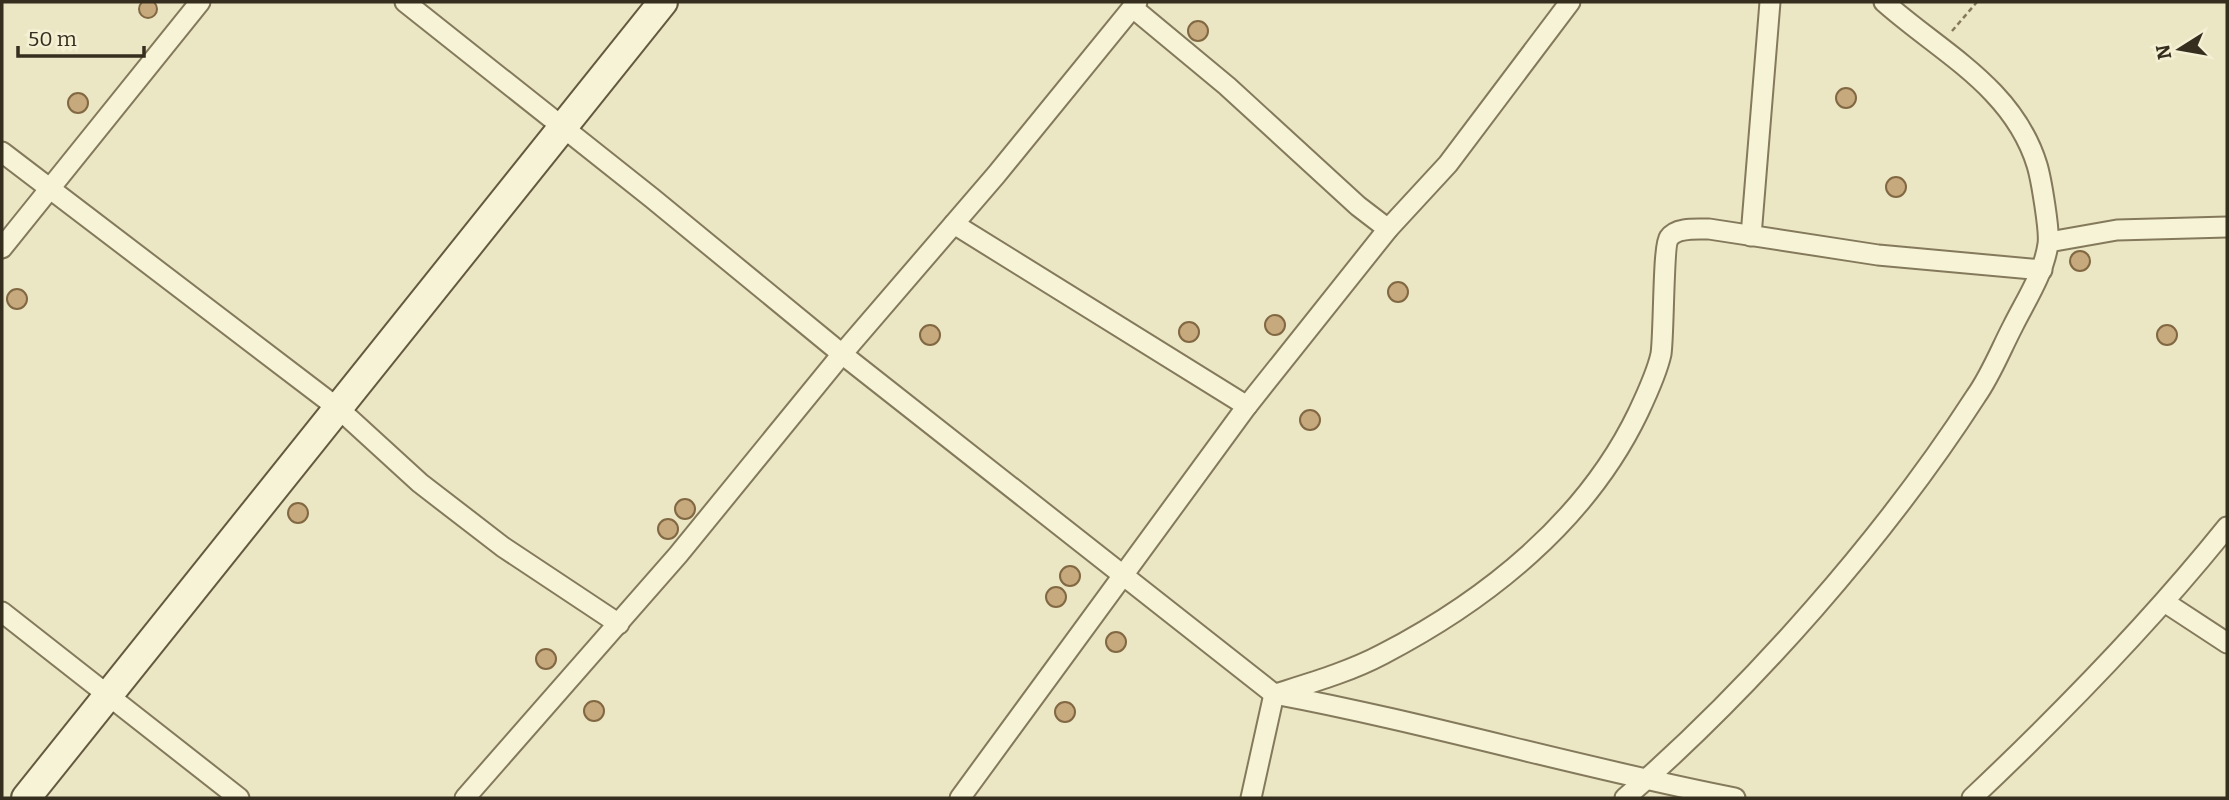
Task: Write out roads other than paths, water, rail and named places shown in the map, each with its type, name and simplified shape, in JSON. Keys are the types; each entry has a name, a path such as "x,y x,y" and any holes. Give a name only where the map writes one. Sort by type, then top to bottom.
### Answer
{"street":[{"path":"2,248 201,2"},
{"path":"405,2 652,198 842,354 1274,694 1337,706 1643,780 1735,798"},
{"path":"26,798 564,130 663,2"},
{"path":"960,798 1126,575 1247,406 1388,229 1448,164 1570,2"},
{"path":"1751,236 1770,2"},
{"path":"1625,798 1725,701 1820,601 1900,501 1977,395 2042,270 2049,242 2038,167 2025,134 1997,96 1941,45 1884,2"},
{"path":"464,798 619,624 1135,5 1358,206 1388,229"},
{"path":"2,152 339,409 420,483 503,547 619,624"},
{"path":"954,224 1247,406"},
{"path":"2049,242 2117,230 2227,227"},
{"path":"1274,694 1382,655 1457,611 1541,547 1594,484 1637,415 1661,356 1668,239 1674,233 1693,228 1878,255 2042,270"},
{"path":"1972,798 2066,709 2166,603 2227,527"},
{"path":"2166,603 2227,643"},
{"path":"2,612 239,798"},
{"path":"1251,798 1274,694"}]}
